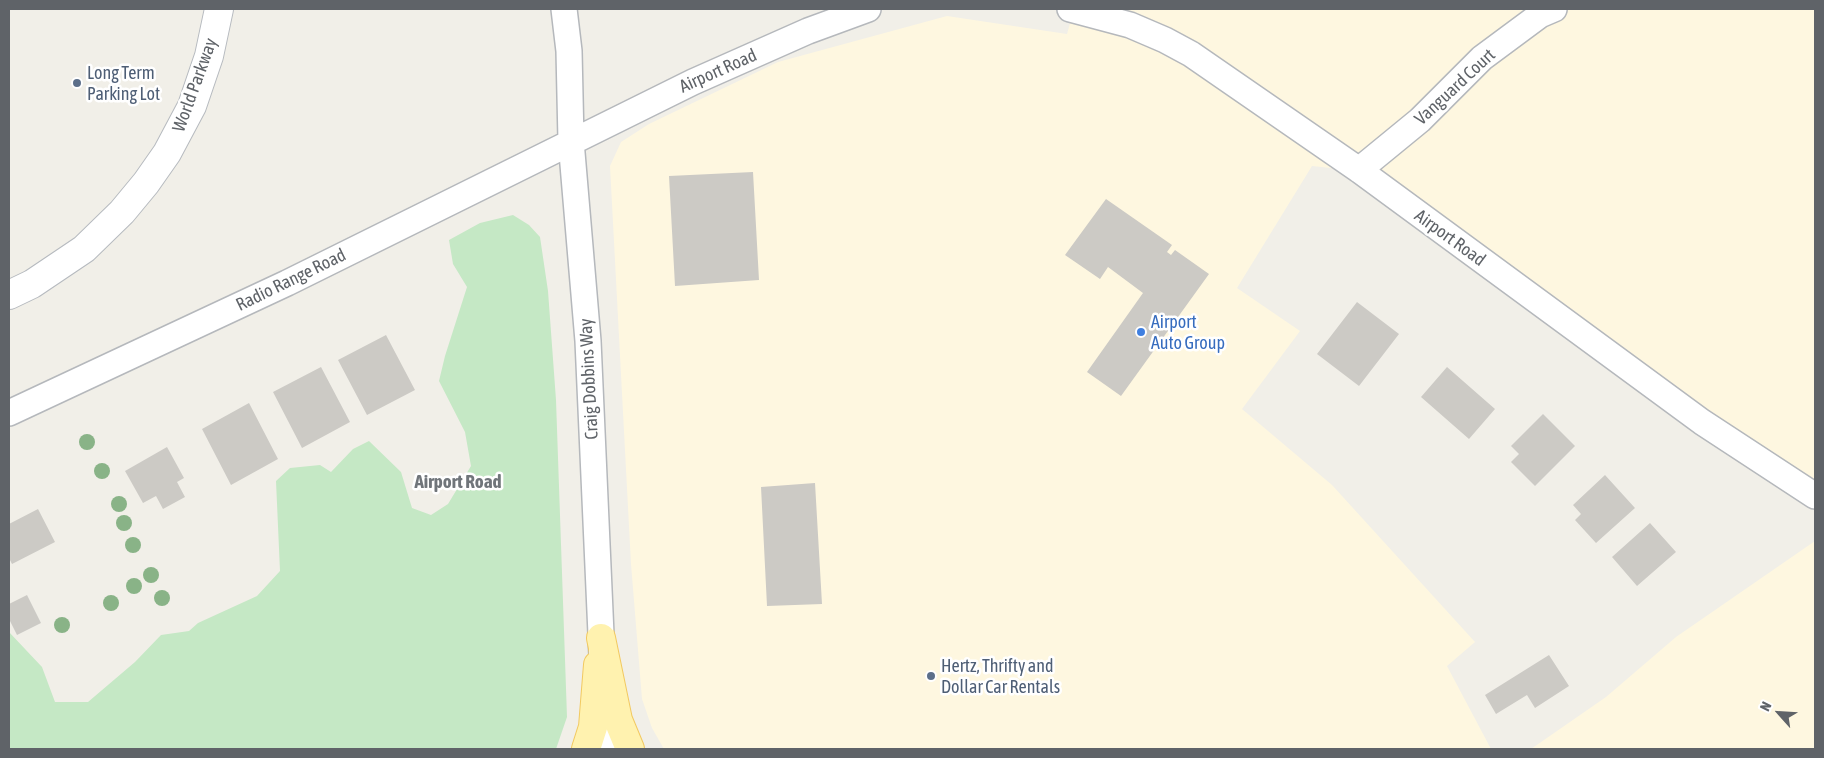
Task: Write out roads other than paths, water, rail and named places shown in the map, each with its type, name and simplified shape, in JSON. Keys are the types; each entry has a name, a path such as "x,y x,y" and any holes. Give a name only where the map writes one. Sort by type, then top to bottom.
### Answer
{"main road":[{"path":"586,749 593,727 601,638"},
{"path":"601,638 618,720 630,749"}],"street":[{"name":"World Parkway","path":"9,295 32,284 84,248 122,212 146,183 167,153 192,106 210,56 219,9"},
{"name":"Craig Dobbins Way","path":"564,9 569,51 571,141 588,341 607,749"},
{"name":"Airport Road","path":"571,141 693,82 816,28 868,9"},
{"name":"Airport Road","path":"1070,9 1130,25 1191,54 1359,170 1702,422 1815,496"},
{"name":"Vanguard Court","path":"1359,170 1420,120 1482,58 1540,15 1554,9"},
{"name":"Radio Range Road","path":"9,413 287,283 571,141"}],"place":[{"name":"Long Term Parking Lot","path":"77,83"},
{"name":"Airport Auto Group","path":"1141,332"},
{"name":"Hertz, Thrifty and Dollar Car Rentals","path":"931,676"}],"district":[{"name":"Airport Road","path":"458,482"}]}
